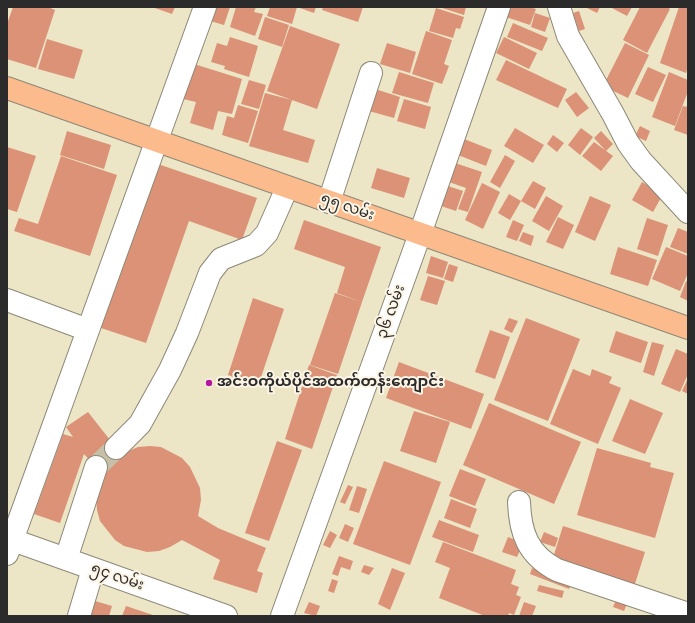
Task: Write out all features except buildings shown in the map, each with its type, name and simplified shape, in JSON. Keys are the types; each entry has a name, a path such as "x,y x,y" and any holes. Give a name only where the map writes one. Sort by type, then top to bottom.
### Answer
{"main road":[{"name":"၅၅ လမ်း","path":"7,88 287,188 688,328"}],"street":[{"path":"9,544 205,7"},
{"name":"၃၆ လမ်း","path":"282,616 420,234 499,7"},
{"path":"559,7 568,36 628,143 642,161 688,212"},
{"path":"329,202 371,73"},
{"path":"116,448 140,424 170,370 210,273 221,259 256,245 267,233 287,188"},
{"path":"7,300 88,330"},
{"path":"66,559 96,467"},
{"path":"519,502 519,523 526,541 545,564 557,570 688,614"},
{"name":"၅၄ လမ်း","path":"9,544 66,559 93,570 226,616"},
{"path":"79,616 93,570"}],"tunnel":[{"path":"96,467 116,448"}],"place":[{"name":"အင်းဝကိုယ်ပိုင်အထက်တန်းကျောင်း","path":"209,383"}]}
